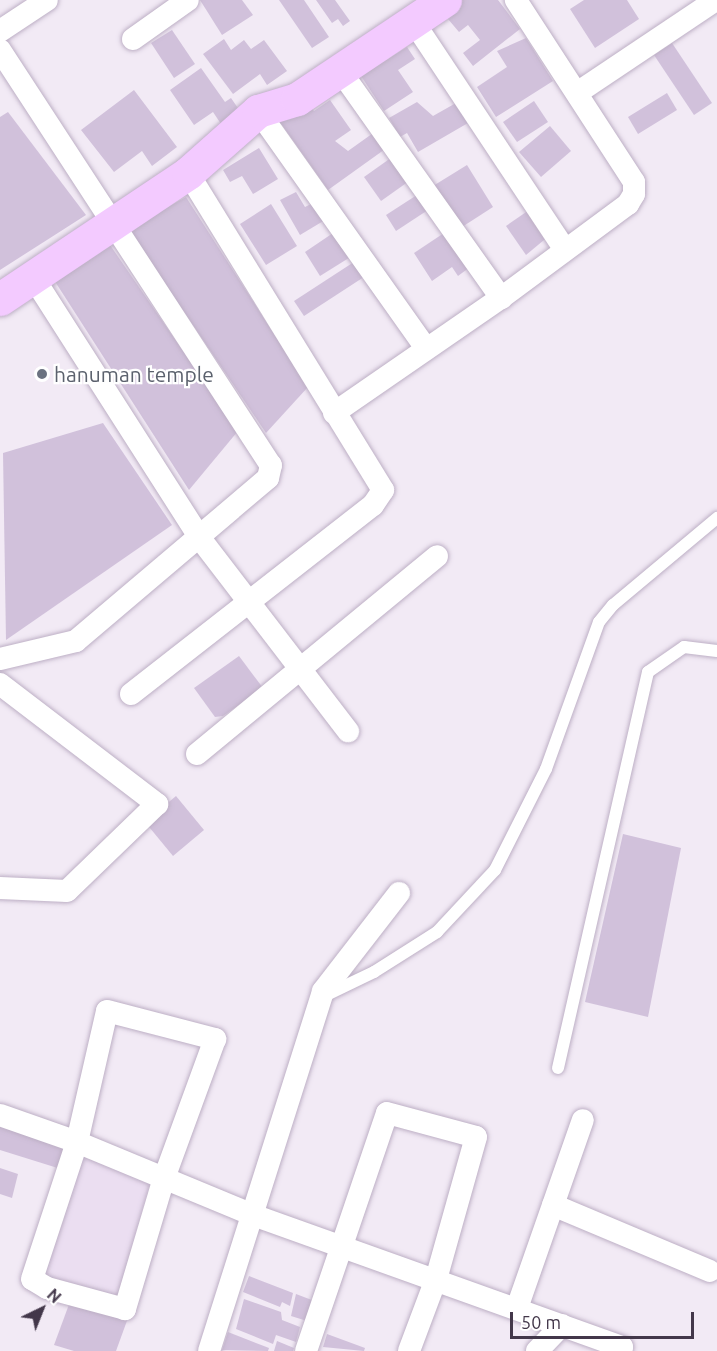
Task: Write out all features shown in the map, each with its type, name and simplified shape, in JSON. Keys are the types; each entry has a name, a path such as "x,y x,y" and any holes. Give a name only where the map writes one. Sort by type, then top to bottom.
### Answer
{"street":[{"path":"0,31 46,0"},
{"path":"133,39 188,0"},
{"path":"0,300 188,173 258,111 297,99 445,0"},
{"path":"334,413 501,298 564,248 628,204 634,194 634,182 516,0"},
{"path":"578,93 716,0"},
{"path":"413,21 564,248"},
{"path":"0,50 271,465 267,478 76,641 0,658"},
{"path":"339,69 501,298"},
{"path":"258,111 426,348"},
{"path":"131,694 382,495 381,481 334,413 188,173"},
{"path":"33,277 199,537 250,600 348,731"},
{"path":"197,754 437,556"},
{"path":"0,684 157,804 67,891 0,888"},
{"path":"209,1351 321,997 328,982 399,893"},
{"path":"107,1011 215,1039 164,1178 125,1310 47,1288 32,1280 77,1142 107,1011"},
{"path":"306,1351 387,1113 476,1137 436,1279 409,1351"},
{"path":"0,1115 77,1142 253,1215 622,1347 618,1351"},
{"path":"517,1308 583,1120"},
{"path":"553,1205 710,1270"},
{"path":"537,1351 562,1325"}],"lane":[{"path":"321,997 374,972 437,932 495,870 546,769 599,622 613,605 717,518"},
{"path":"558,1068 648,672 684,647 717,651"}],"shaded area":[{"path":"82,1150 151,1179 117,1301 41,1278"}],"building":[{"path":"200,0 242,0 253,15 222,35"},
{"path":"279,0 304,0 329,37 312,48"},
{"path":"316,0 335,0 350,21 343,26 338,19 332,23"},
{"path":"457,0 498,0 520,29 473,66 463,53 480,40 468,25 459,32 448,19 455,13 450,6"},
{"path":"584,0 627,0 639,19 595,48 570,9"},
{"path":"172,30 195,64 174,78 151,43"},
{"path":"526,38 553,81 496,117 477,87 507,67 497,51"},
{"path":"224,39 231,50 244,40 251,49 264,40 287,71 267,85 260,74 233,94 203,54"},
{"path":"672,43 712,103 694,115 654,55"},
{"path":"407,47 415,59 398,70 413,92 384,111 361,76"},
{"path":"201,68 225,102 231,98 240,111 221,124 213,112 194,125 170,90"},
{"path":"134,90 177,147 152,166 142,151 114,172 81,130"},
{"path":"667,93 677,110 638,134 628,117"},
{"path":"330,100 351,130 335,141 348,151 376,131 388,147 328,190 280,122 307,103 314,111"},
{"path":"534,101 548,122 517,142 503,122"},
{"path":"417,102 433,116 456,103 468,123 418,152 407,133 400,137 389,118"},
{"path":"8,112 86,215 0,270 0,117"},
{"path":"550,126 571,151 541,177 519,152"},
{"path":"259,148 278,179 253,194 242,176 230,182 223,170"},
{"path":"395,155 412,179 381,201 364,177"},
{"path":"467,165 493,207 462,227 433,186"},
{"path":"296,192 305,207 315,202 325,220 300,235 280,200"},
{"path":"420,193 431,208 396,231 386,215"},
{"path":"186,197 308,387 266,433 128,229"},
{"path":"271,204 297,246 266,265 240,224"},
{"path":"532,208 550,235 526,255 506,226"},
{"path":"450,229 474,264 458,276 452,267 432,281 414,253"},
{"path":"336,231 352,256 320,276 305,252"},
{"path":"108,242 238,431 189,490 54,280"},
{"path":"357,260 367,275 304,316 294,301"},
{"path":"103,423 172,525 6,640 3,453"},
{"path":"239,656 263,688 223,716 215,717 194,688"},
{"path":"176,796 204,830 173,856 145,822"},
{"path":"623,834 681,848 648,1017 585,1002"},
{"path":"0,1123 69,1145 64,1170 0,1150"},
{"path":"0,1168 18,1174 12,1198 0,1194"},
{"path":"249,1276 293,1293 290,1306 282,1302 280,1307 243,1292"},
{"path":"296,1294 317,1302 307,1321 291,1316"},
{"path":"71,1299 128,1318 116,1351 74,1351 54,1345"},
{"path":"244,1299 281,1312 282,1320 300,1327 296,1342 276,1335 273,1344 236,1329"},
{"path":"228,1332 269,1348 268,1351 222,1350"},
{"path":"327,1334 365,1348 364,1351 323,1347"},
{"path":"277,1341 294,1348 293,1351 274,1351"}],"place":[{"name":"hanuman temple","path":"42,374"}]}
